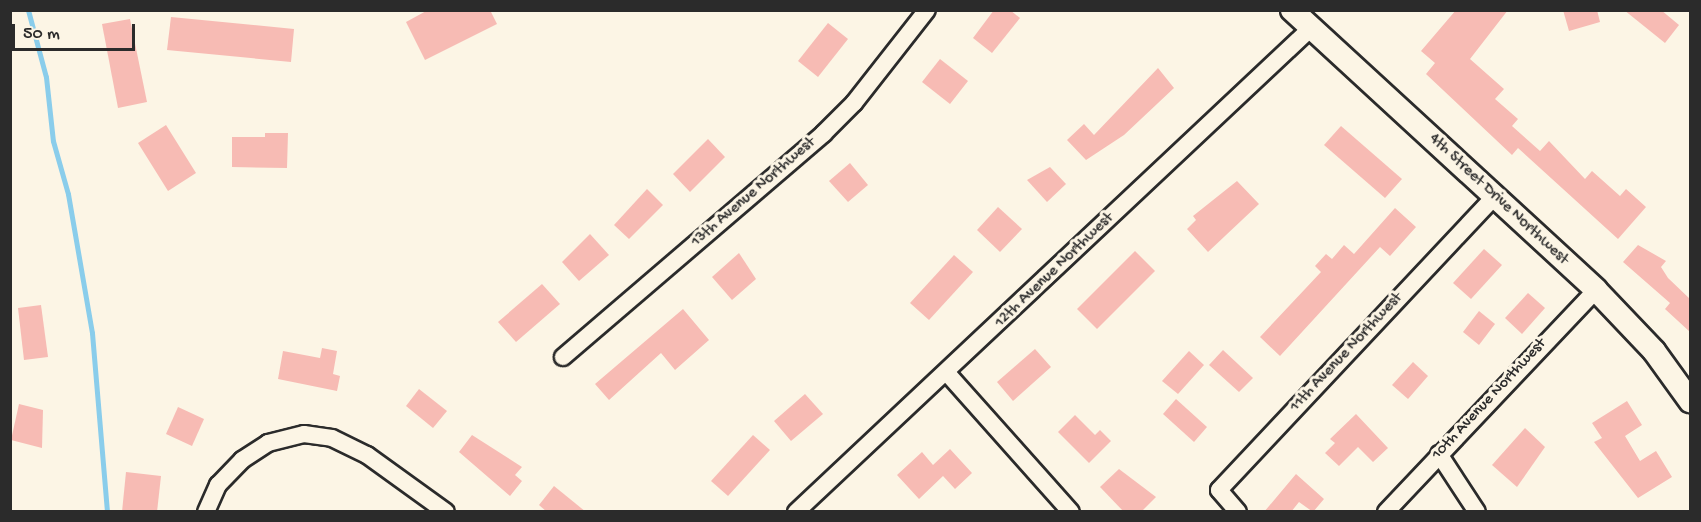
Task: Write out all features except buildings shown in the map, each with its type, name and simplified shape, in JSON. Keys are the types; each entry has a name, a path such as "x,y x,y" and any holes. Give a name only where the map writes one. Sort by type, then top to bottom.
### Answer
{"main road":[{"name":"4th Street Drive Northwest","path":"1292,10 1596,290 1654,351 1690,401"}],"street":[{"name":"13th Avenue Northwest","path":"563,357 823,134 861,95 927,10"},
{"name":"12th Avenue Northwest","path":"796,512 947,373 1311,28"},
{"name":"11th Avenue Northwest","path":"1238,512 1219,490 1495,196"},
{"name":"10th Avenue Northwest","path":"1386,512 1596,290"},
{"path":"947,373 1071,512"},
{"path":"206,512 218,485 242,460 268,443 304,434 332,438 367,455 446,512"},
{"path":"1440,454 1477,512"}],"waterway":[{"path":"28,10 46,77 53,141 68,194 92,333 107,512"}]}
